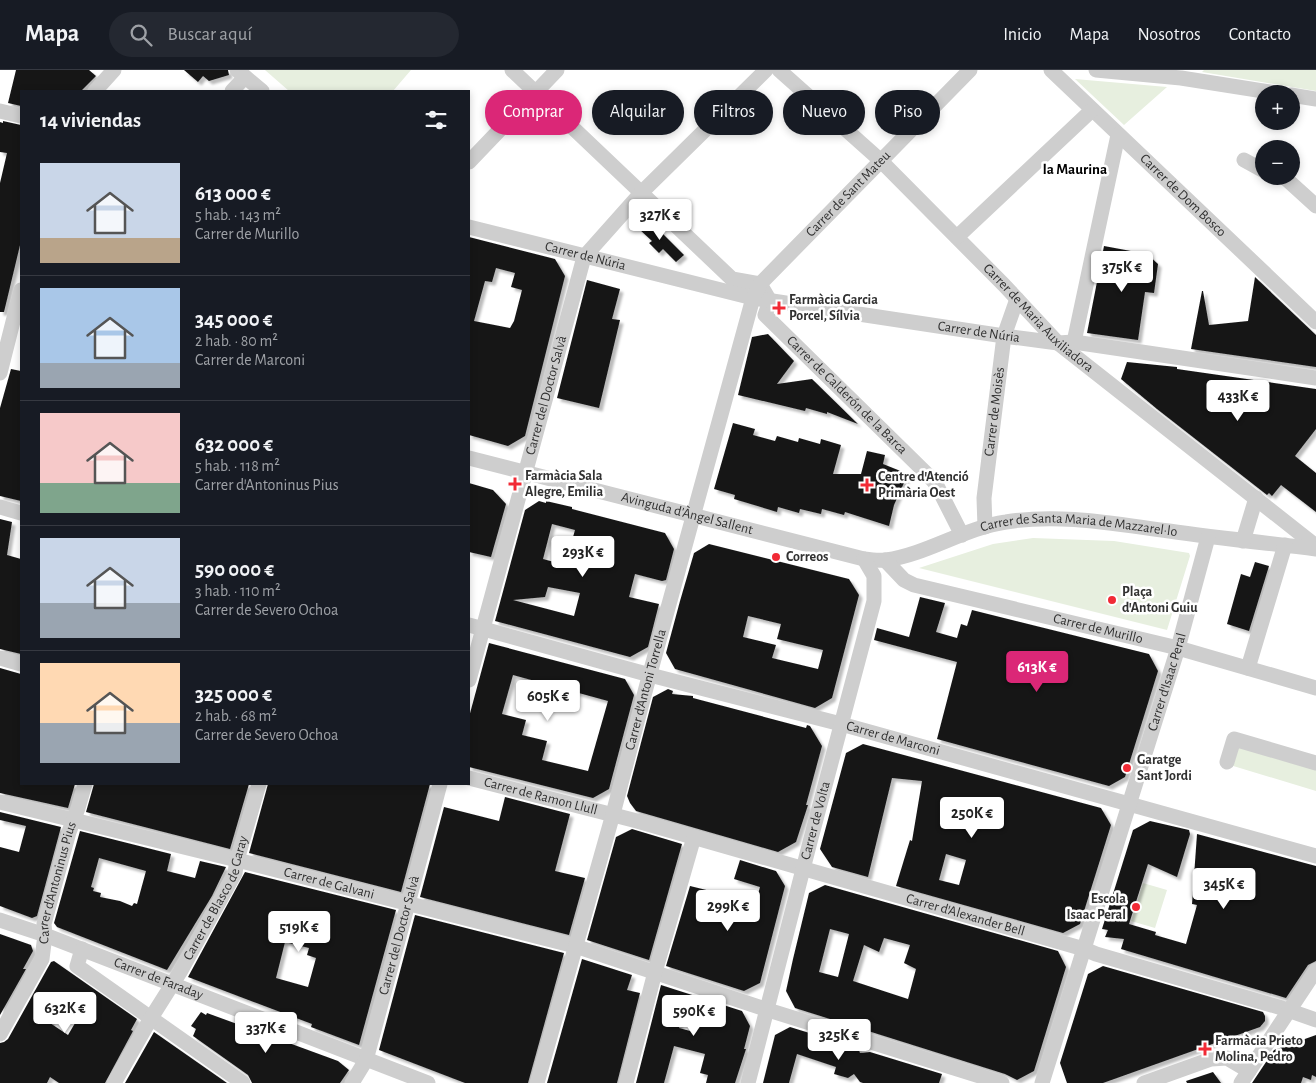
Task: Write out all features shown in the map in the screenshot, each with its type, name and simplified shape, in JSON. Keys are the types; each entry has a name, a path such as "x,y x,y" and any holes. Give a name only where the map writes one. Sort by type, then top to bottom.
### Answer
{"street":[{"path":"95,90 114,70"},
{"path":"512,70 533,90"},
{"path":"539,90 557,70"},
{"path":"584,257 642,193 766,70"},
{"name":"Carrer de Maria Auxiliadora","path":"779,70 880,160 1017,298 1058,343 1316,547"},
{"name":"Carrer de Sant Mateu","path":"753,298 760,284 970,70"},
{"name":"Carrer de Dom Bosco","path":"1051,70 1316,322"},
{"path":"1096,70 1184,74 1255,88"},
{"path":"232,90 241,73 261,90"},
{"path":"1300,96 1316,99"},
{"path":"957,237 1092,110"},
{"path":"0,111 20,116"},
{"path":"470,161 495,135"},
{"path":"581,135 732,279 760,284"},
{"path":"1074,342 1118,135"},
{"path":"1244,160 1255,166"},
{"path":"1293,185 1316,206"},
{"name":"Carrer de Núria","path":"470,227 753,298 1004,336 1058,343 1074,342 1316,378"},
{"name":"Carrer del Doctor Salvà","path":"470,672 476,627 524,472 584,257"},
{"path":"703,286 719,268"},
{"name":"Carrer de Calderón de la Barca","path":"760,284 770,301 765,315 929,476 936,484 962,535"},
{"path":"0,373 10,343 20,295"},
{"name":"Carrer d'Antoni Torrella","path":"537,1083 613,814 753,298"},
{"name":"Carrer de Moisès","path":"985,527 984,498 1004,336 1017,298"},
{"name":"Avinguda d'Àngel Sallent","path":"470,458 846,555"},
{"path":"1243,541 1256,498"},
{"path":"0,507 20,513"},
{"name":"Carrer de Santa Maria de Mazzarel·lo","path":"846,555 864,559 885,560 913,553 985,527 1006,522 1043,519 1092,521 1284,546 1316,547"},
{"name":"Carrer d'Isaac Peral","path":"1042,1083 1178,648 1208,537"},
{"path":"1248,668 1284,546"},
{"name":"Carrer de Volta","path":"748,1083 874,601 874,576 864,559"},
{"name":"Carrer de Murillo","path":"885,560 904,580 914,585 1178,648 1316,688"},
{"name":"Carrer de Marconi","path":"476,627 650,675 841,724 1316,856"},
{"path":"0,658 20,664"},
{"path":"1228,762 1234,739 1316,763"},
{"name":"Carrer de Ramon Llull","path":"470,778 613,814"},
{"name":"Carrer d'Antoninus Pius","path":"0,1034 42,959 45,935 44,924 69,832 85,785"},
{"name":"Carrer de Blasco de Garay","path":"114,1083 150,1018 172,984 236,873 237,860 259,785"},
{"name":"Carrer del Doctor Salvà","path":"352,1083 366,1060 440,785"},
{"name":"Carrer de Galvani","path":"0,802 575,946 768,1010 1002,1083"},
{"name":"Carrer d'Alexander Bell","path":"613,814 1084,949 1316,1020"},
{"path":"626,1083 655,972 694,837"},
{"name":"Carrer de Faraday","path":"0,920 82,949 428,1083"},
{"path":"82,949 77,966 243,1083"},
{"path":"1144,1083 1212,1059 1227,1058 1245,1077 1316,970"}],"green space":[{"path":"265,70 411,70 394,90 288,90"},
{"path":"1204,70 1316,70 1316,91 1300,88 1300,85 1280,85 1202,72"},
{"path":"1075,79 1167,87 1124,125"},
{"name":"Plaça d'Antoni Guiu","path":"1033,538 1114,541 1189,553 1190,556 1167,630 919,568 993,544"},
{"path":"1236,745 1316,768 1316,791 1230,765"},
{"path":"1143,883 1167,890 1155,928 1131,921"}],"building":[{"path":"16,70 89,70 96,76 82,90 20,90 20,106 8,103"},
{"path":"184,70 228,70 229,75 209,81 203,76 198,82"},
{"path":"3,121 20,125 20,245 4,312 0,312 0,183 7,153 0,152 0,122 3,123"},
{"path":"648,219 684,255 676,262 663,249 659,253 649,243 652,241 639,229"},
{"path":"470,237 555,259 565,276 525,436 508,446 470,435","holes":["496,268 515,273 511,287 522,290 514,321 510,328 474,321 485,281 492,282"]},
{"path":"1104,246 1147,254 1158,264 1154,293 1145,292 1138,340 1087,333"},
{"path":"1255,277 1316,335 1316,367 1191,349 1202,291 1209,325 1248,321"},
{"path":"587,280 620,289 612,319 620,320 599,408 557,398"},
{"path":"768,334 794,361 777,384 812,379 858,424 827,412 827,414 806,408 805,411 738,395 752,337"},
{"path":"1127,362 1177,367 1177,369 1316,389 1316,429 1295,456 1316,473 1316,512 1281,485 1272,496 1269,493 1267,495 1157,409 1121,379"},
{"path":"11,369 20,371 20,501 0,496 0,408"},
{"path":"733,423 755,429 753,435 775,441 777,436 798,442 799,438 820,444 821,439 841,445 833,474 861,474 867,451 885,455 883,464 908,474 894,505 889,526 845,512 844,515 822,509 821,514 800,509 799,513 778,507 777,512 734,499 735,495 714,489"},
{"path":"470,483 493,490 506,504 491,557 470,552"},
{"path":"539,501 546,503 546,501 665,533 674,549 666,580 662,581 635,574 629,597 659,604 648,647 630,657 495,621 525,510","holes":["552,524 575,530 565,565 543,559","548,587 580,593 574,616 513,600 545,597"]},
{"path":"0,519 12,522 7,555 20,559 20,654 0,649"},
{"path":"709,544 849,579 859,595 832,698 815,708 675,669 666,653 694,553","holes":["748,616 781,624 777,639 823,650 818,669 772,658 776,645 743,637"]},
{"path":"1255,562 1269,566 1249,631 1227,624 1241,574 1250,577"},
{"path":"920,597 945,603 936,632 957,638 961,624 967,626 972,610 1149,654 1158,671 1125,777 1109,786 937,739 957,662 874,640 877,628 909,637"},
{"path":"489,643 625,679 634,695 609,789 593,798 470,767 470,713","holes":["513,675 608,701 588,771 542,760 547,741 522,735 526,720 502,714"]},
{"path":"0,668 20,674 20,785 75,785 68,808 0,793"},
{"path":"668,689 673,691 672,694 693,696 693,698 806,728 807,725 810,726 822,746 806,805 808,805 796,842 778,852 636,811 627,796 653,697"},
{"path":"863,744 1101,808 1111,825 1080,924 1063,933 896,886 910,840 912,841 922,781 892,778 868,877 832,867 820,849 846,753","holes":["946,854 966,860 959,885 939,880"]},
{"path":"94,785 249,785 230,849 86,812"},
{"path":"268,785 430,785 401,892 249,853"},
{"path":"505,797 570,814 555,871 585,878 569,935 420,897 444,807 499,821"},
{"path":"0,812 61,827 37,916 32,918 0,906 0,847 19,852 26,826 0,820"},
{"path":"1150,821 1189,830 1190,834 1177,877 1148,864 1129,924 1156,932 1155,935 1186,944 1197,905 1192,904 1197,834 1316,866 1316,961 1308,965 1286,998 1121,949 1124,939 1105,937 1108,930 1102,929 1133,830"},
{"path":"632,829 682,844 649,960 587,940 616,837"},
{"path":"80,831 171,854 167,871 195,878 200,861 226,867 212,896 167,970 57,927 54,923","holes":["99,858 146,871 137,904 134,903 132,906 120,901 100,897 101,893 93,891 94,888 91,887"]},
{"path":"740,860 776,871 785,886 760,983 744,991 666,966 690,886 735,897 731,910 752,915 760,887 734,879"},
{"path":"245,872 396,910 359,1045 311,1027 312,1024 188,977","holes":["285,942 309,948 307,955 316,958 308,987 276,978"]},
{"path":"825,885 1058,951 1066,967 1034,1071 1017,1080 1005,1074 795,1008 786,991 809,893","holes":["830,929 849,934 838,977 819,972","884,938 910,945 904,963 916,969 908,999 853,981 864,945 879,952"]},
{"path":"415,915 564,953 528,1083 465,1083 379,1050"},
{"path":"0,934 31,945 33,951 23,969 26,969 0,1015"},
{"path":"582,959 632,975 627,990 640,993 617,1083 547,1083"},
{"path":"54,961 137,1019 131,1030 133,1031 105,1083 59,1083 50,1077 47,1083 0,1083 0,1043 8,1039 51,962","holes":["63,1002 81,1013 68,1035 50,1023"]},
{"path":"1103,966 1263,1012 1265,1021 1260,1027 1103,1083 1067,1083 1060,1063 1088,974"},
{"path":"661,985 742,1011 750,1026 744,1049 746,1049 735,1083 706,1083 708,1075 700,1073 705,1054 674,1046 664,1083 636,1083","holes":["684,1009 703,1014 699,1026 694,1032 679,1028"]},
{"path":"201,1012 338,1061 349,1070 340,1083 252,1083 248,1075 193,1036 196,1029 191,1026"},
{"path":"790,1027 858,1048 860,1053 870,1052 942,1074 939,1083 863,1083 854,1074 848,1078 834,1074 836,1067 797,1054 789,1083 763,1083 775,1035"},
{"path":"154,1032 227,1083 125,1083"},
{"path":"1316,1035 1316,1077 1312,1075 1311,1080 1303,1077 1301,1083 1252,1083 1274,1050"},
{"path":"1213,1072 1221,1083 1187,1083 1186,1081"}],"place":[{"name":"Farmàcia Garcia Porcel, Sílvia","path":"779,308"},
{"name":"Farmàcia Sala Alegre, Emilia","path":"515,484"},
{"name":"Centre d'Atenció Primària Oest","path":"867,485"},
{"name":"Correos","path":"776,557"},
{"name":"Plaça d'Antoni Guiu","path":"1112,600"},
{"name":"Garatge Sant Jordi","path":"1127,768"},
{"name":"Escola Isaac Peral","path":"1136,907"},
{"name":"Farmàcia Prieto Molina, Pedro","path":"1205,1049"}],"district":[{"name":"la Maurina","path":"1075,169"}]}
